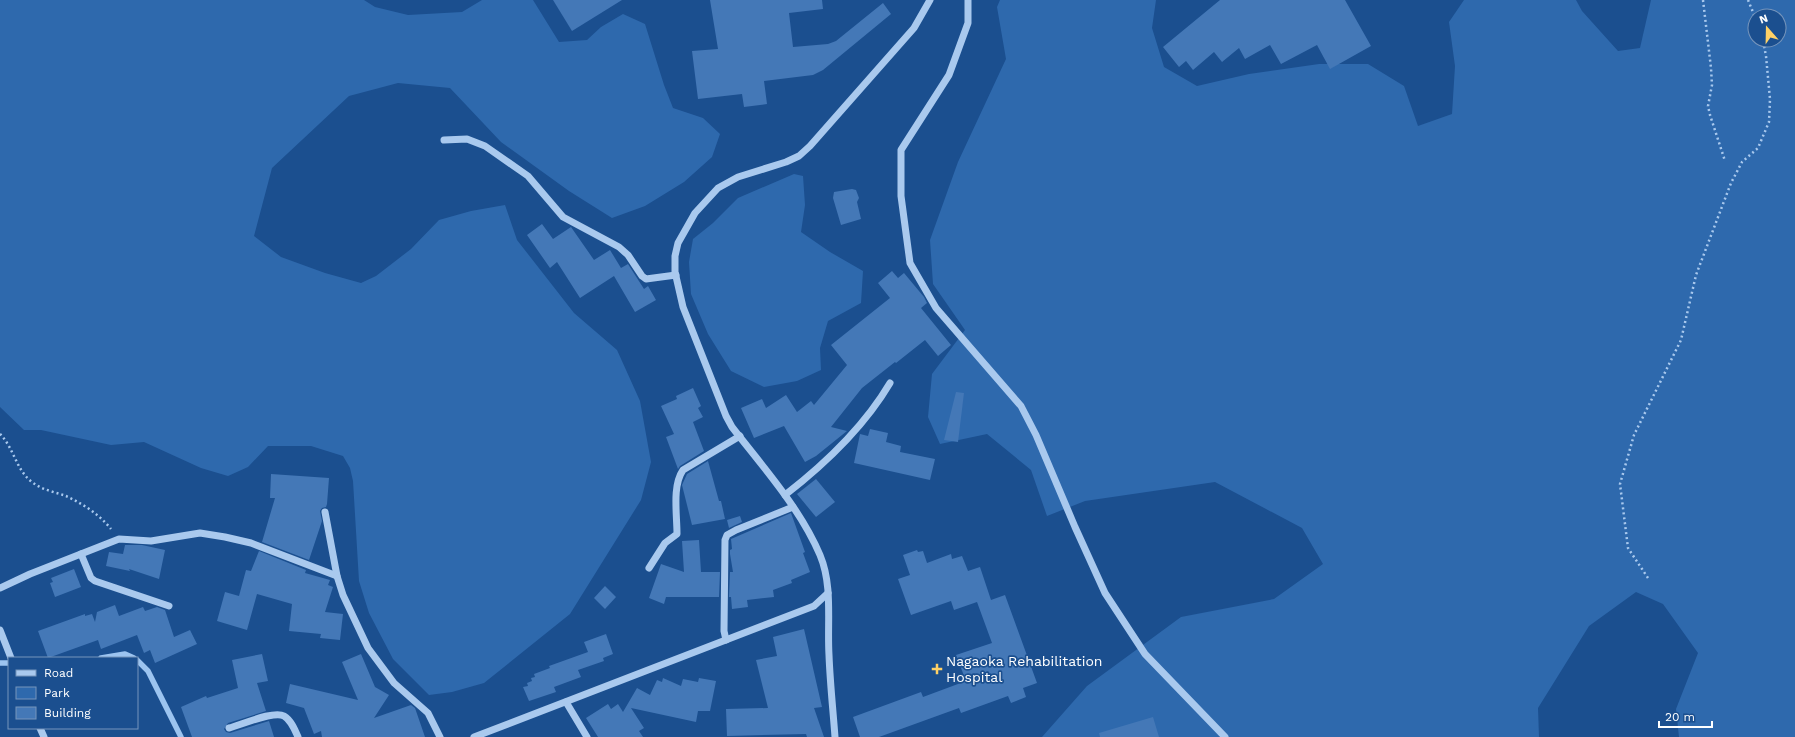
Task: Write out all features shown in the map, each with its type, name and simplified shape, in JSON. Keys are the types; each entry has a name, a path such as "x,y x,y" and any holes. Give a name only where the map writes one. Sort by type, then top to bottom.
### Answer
{"street":[{"path":"835,737 828,655 828,593 826,578 820,556 785,495 726,416 683,307 676,275 675,256 678,243 695,213 718,188 738,177 786,162 799,156 810,146 914,28 930,0"},
{"path":"968,0 968,23 949,74 901,150 900,196 910,264 936,308 1021,406 1036,434 1075,527 1105,593 1145,654 1226,737"},
{"path":"444,140 467,139 485,146 528,176 563,217 603,237 619,247 628,255 642,276 646,279 676,275"},
{"path":"785,495 824,462 862,422 882,397 890,383"},
{"path":"649,568 665,543 677,534 678,488 680,475 683,470 740,436"},
{"path":"726,640 724,631 725,540 727,535 793,507"},
{"path":"325,512 337,576 343,595 368,648 394,684 416,701 428,713 440,737"},
{"path":"0,588 30,574 119,539 151,541 200,533 225,536 273,551 337,576"},
{"path":"81,554 91,578 95,581 169,606"},
{"path":"474,737 486,735 566,702 814,606 828,593"},
{"path":"0,630 11,657"},
{"path":"566,702 587,737"},
{"path":"229,728 276,713 284,716 290,722 298,737"}],"path":[{"path":"1703,0 1712,86 1708,106 1725,161"},
{"path":"1648,578 1628,548 1620,484 1634,435 1681,340 1696,275 1731,183 1742,162 1758,148 1769,122 1770,99 1764,48"},
{"path":"0,434 6,440 15,459 31,482 40,488 67,497 92,511 105,522 119,539"}],"green space":[{"path":"0,0 364,0 375,7 408,15 462,12 482,0 533,0 559,42 587,40 601,27 623,14 645,24 664,85 673,108 703,118 720,134 712,157 684,182 645,206 612,218 569,191 501,142 450,88 398,83 349,96 272,168 254,236 281,257 325,273 361,283 376,276 411,249 439,220 471,211 505,205 517,240 574,313 617,350 640,401 651,462 641,500 570,614 484,683 452,692 429,695 393,659 369,613 359,581 353,481 350,468 343,456 311,446 268,446 248,467 228,476 201,468 144,442 111,445 41,430 24,430 0,407"},
{"path":"1000,0 1156,0 1152,28 1164,67 1197,86 1249,74 1319,64 1368,64 1404,86 1418,126 1452,114 1455,66 1449,22 1464,0 1576,0 1582,11 1618,51 1640,48 1651,0 1795,0 1795,737 1679,737 1676,709 1698,653 1663,604 1636,592 1589,626 1538,708 1539,737 1042,737 1087,686 1181,617 1274,599 1323,564 1302,528 1215,482 1085,501 1047,516 1031,470 987,434 940,444 928,417 932,374 965,330 933,284 930,240 958,162 1006,59 997,7"},
{"path":"794,174 803,176 805,205 801,232 830,252 863,271 861,303 828,321 820,348 821,370 797,381 764,387 731,371 708,334 691,294 689,262 693,239 713,223 738,198"}],"building":[{"path":"553,0 622,0 572,31"},
{"path":"710,0 822,0 823,9 789,13 793,47 828,44 836,41 883,3 891,14 823,70 813,75 764,81 767,104 744,107 742,94 698,99 692,51 718,49"},
{"path":"1220,0 1345,0 1371,46 1330,69 1317,45 1281,64 1270,45 1245,59 1239,48 1222,62 1214,52 1193,70 1186,61 1179,67 1163,47"},
{"path":"852,189 856,190 859,198 857,202 861,219 841,225 833,198 834,192"},
{"path":"542,224 553,239 571,227 594,260 610,250 621,268 628,264 644,289 648,286 656,300 635,312 614,276 580,298 557,262 550,268 527,235"},
{"path":"892,271 898,278 904,273 924,297 927,303 921,308 951,345 938,356 925,340 862,388 831,427 847,431 816,456 805,462 784,426 754,438 741,408 762,399 766,408 786,395 797,412 811,401 814,405 847,365 831,345 890,298 878,283"},
{"path":"693,388 701,406 698,408 703,417 693,422 704,451 680,466 678,469 666,437 674,434 661,406 677,399 676,396"},
{"path":"956,392 964,393 958,442 944,440"},
{"path":"870,429 888,433 886,442 901,446 900,452 935,459 930,480 854,463 860,434 868,436"},
{"path":"708,461 719,501 721,501 725,519 692,525 682,485 687,474"},
{"path":"271,474 329,478 327,504 326,507 322,508 320,511 322,521 309,560 262,542 275,498 270,498"},
{"path":"816,479 835,502 816,517 797,494"},
{"path":"791,513 805,552 803,553 810,572 791,580 792,583 773,590 774,597 747,600 748,607 732,609 731,597 729,597 730,572 733,572 730,554 730,550 732,549 731,539"},
{"path":"740,516 742,522 729,528 727,520"},
{"path":"699,540 701,572 720,572 719,597 666,597 664,604 649,598 661,564 684,572 682,541"},
{"path":"125,545 142,545 165,550 159,579 129,569 130,571 106,566 109,552 123,554"},
{"path":"917,550 918,552 923,551 927,563 951,554 952,559 962,556 968,571 980,567 991,600 1005,595 1037,683 1023,688 1026,697 1011,703 1008,696 961,713 959,708 879,737 860,737 853,717 921,692 923,697 966,681 956,655 992,643 977,602 954,610 951,601 911,615 898,579 910,575 903,555"},
{"path":"259,551 306,570 305,573 330,580 328,585 333,587 325,612 343,614 340,640 320,638 321,634 289,631 292,604 257,594 247,630 217,621 225,592 239,596 246,570 251,571"},
{"path":"74,569 81,587 55,597 50,583 53,582 51,578"},
{"path":"605,586 616,597 605,609 594,598"},
{"path":"115,605 119,616 143,607 145,611 157,607 165,610 174,637 190,630 197,644 155,663 150,650 144,653 137,635 101,649 98,640 48,657 38,631 85,614 85,616 92,614 95,622 97,612"},
{"path":"804,629 822,707 814,708 824,737 807,737 806,734 727,736 726,709 768,708 756,660 777,656 773,637"},
{"path":"606,634 613,654 603,658 604,661 578,670 581,677 554,687 556,692 529,701 523,687 528,686 527,683 532,681 531,678 535,677 534,674 550,668 549,666 588,652 584,642"},
{"path":"262,654 268,681 257,683 266,711 228,723 224,729 226,732 230,733 269,721 274,737 192,737 181,707 206,696 207,698 238,688 232,660"},
{"path":"361,654 375,687 389,695 374,718 411,705 415,708 425,737 322,737 321,731 314,734 304,708 286,703 290,684 358,700 342,662"},
{"path":"663,678 681,686 683,679 698,682 699,678 716,681 710,711 698,711 696,722 631,708 644,728 639,731 643,737 598,737 586,718 608,704 611,709 618,704 623,712 637,688 650,695 657,680 662,682"},
{"path":"1153,717 1159,737 1100,737 1099,733"}],"waterway":[{"path":"107,657 125,654 132,657"},
{"path":"138,661 148,671 181,737"},
{"path":"0,663 8,663"}],"place":[{"name":"Nagaoka Rehabilitation Hospital","path":"937,669"}]}
